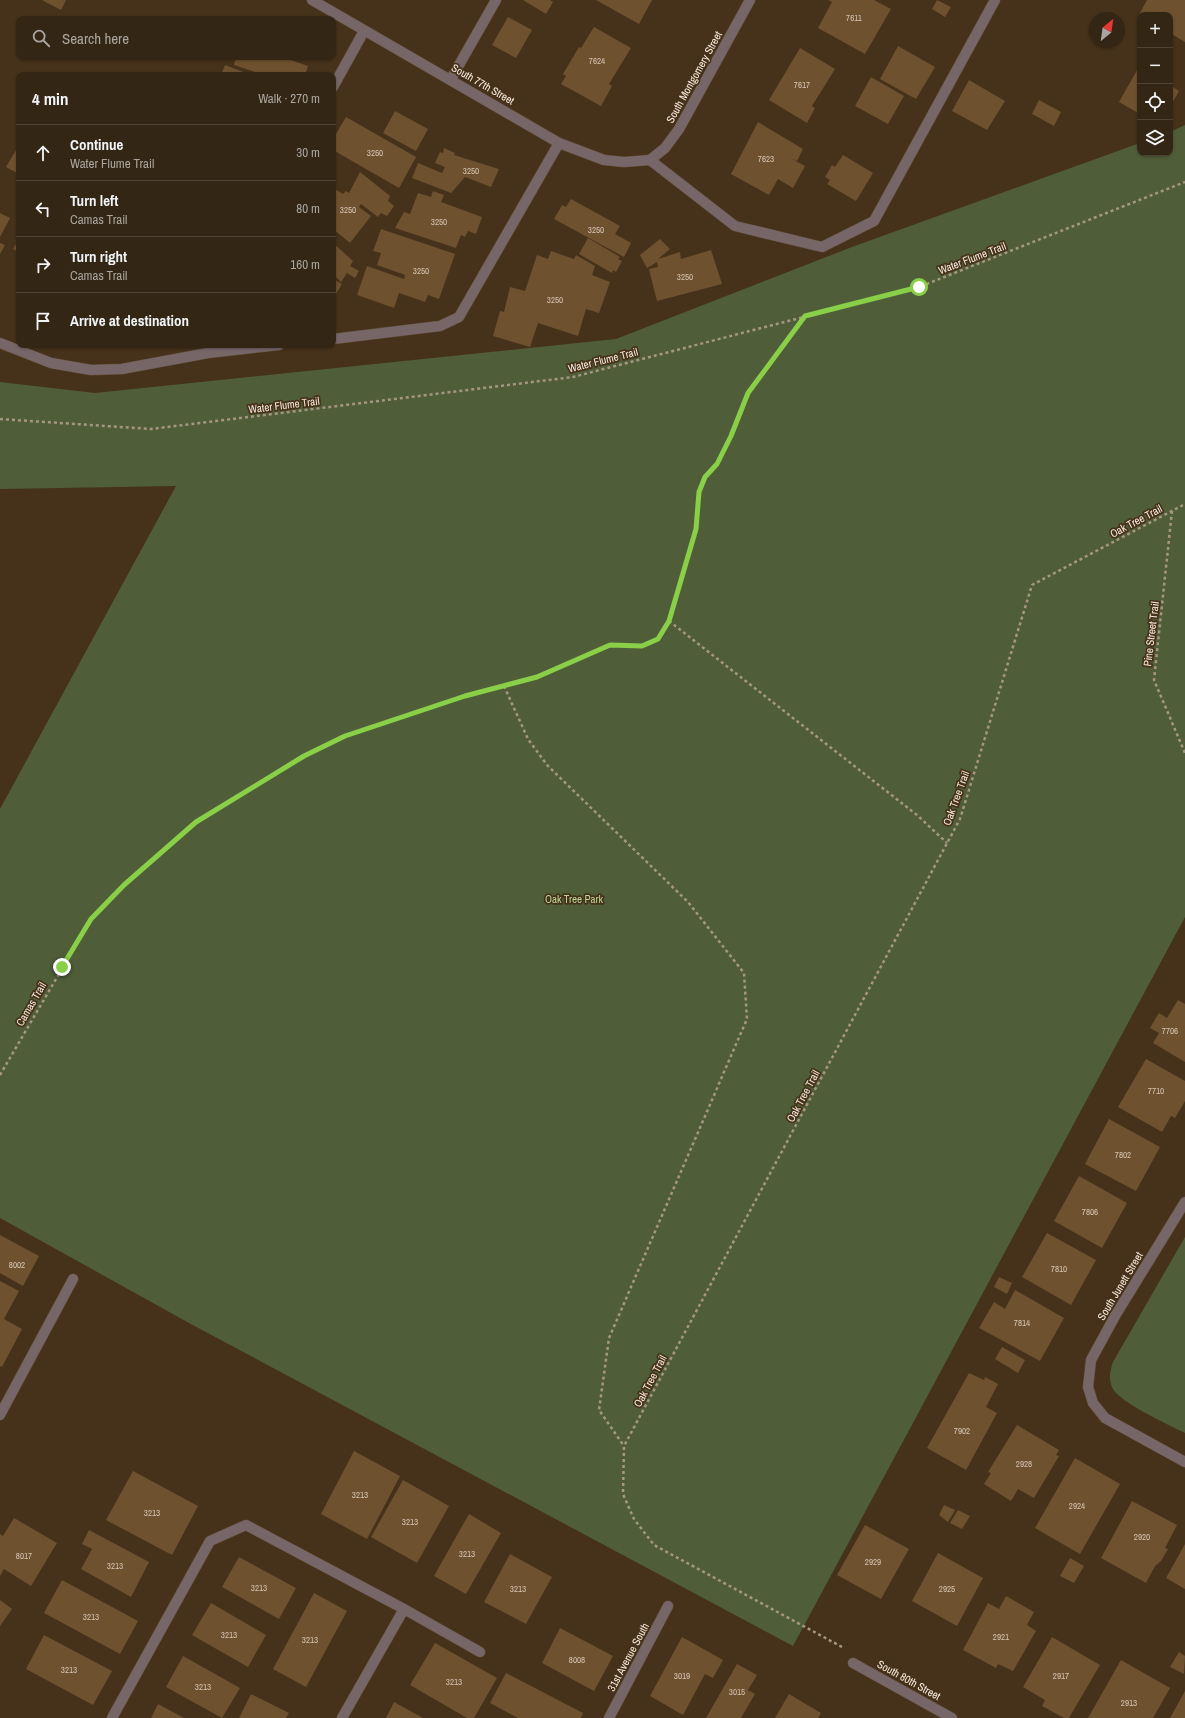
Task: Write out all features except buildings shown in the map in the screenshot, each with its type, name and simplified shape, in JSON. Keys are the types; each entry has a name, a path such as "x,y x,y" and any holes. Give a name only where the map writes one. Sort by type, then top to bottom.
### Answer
{"street":[{"name":"South 77th Street","path":"312,0 559,142 604,160 624,162 650,160"},
{"path":"451,80 496,0"},
{"name":"South Montgomery Street","path":"650,160 666,148 679,129 750,0"},
{"path":"650,160 735,226 822,247 874,220 995,0"},
{"path":"336,82 364,31"},
{"path":"336,339 440,326 459,317 559,142"},
{"path":"0,343 50,363 91,370 122,369 208,349 226,348"},
{"name":"South Junett Street","path":"1185,1202 1115,1316 1090,1360 1088,1387 1093,1403 1106,1418 1185,1462"},
{"path":"0,1415 73,1279"},
{"path":"112,1718 210,1541 246,1525 404,1609 480,1652"},
{"name":"31st Avenue South","path":"609,1718 668,1606"},
{"path":"342,1718 404,1609"},
{"name":"South 80th Street","path":"853,1663 952,1718"}],"path":[{"name":"Water Flume Trail","path":"0,418 151,429 573,377 919,287 1185,182"},
{"name":"Camas Trail","path":"0,1074 91,919 124,885 196,822 304,756 345,736 465,696 537,677 610,645 642,646 658,639 669,621 696,529 699,492 705,477 720,457 731,436 748,393 805,316"},
{"name":"Oak Tree Trail","path":"853,1663 844,1648 654,1545 634,1519 623,1494 624,1446 960,819 1032,585 1185,504"},
{"name":"Pine Street Trail","path":"1172,511 1154,680 1185,753"},
{"path":"669,621 917,815 947,843"},
{"path":"504,686 528,739 547,765 688,902 744,973 747,1019 609,1338 599,1410 624,1446"}],"green space":[{"name":"Oak Tree Park","path":"1185,125 1185,917 793,1646 189,1323 0,1218 0,809 176,486 0,489 0,382 95,393 616,339 852,247 1137,144 1137,156 1173,156 1173,131"},
{"path":"1185,1237 1185,1433 1125,1401 1113,1389 1110,1382 1110,1375 1113,1362"}],"route":[{"path":"62,967 91,919 124,885 196,822 304,756 345,736 465,696 537,677 610,645 642,646 658,639 669,621 696,529 699,492 705,477 717,464 731,436 748,393 805,316 919,287"}]}
